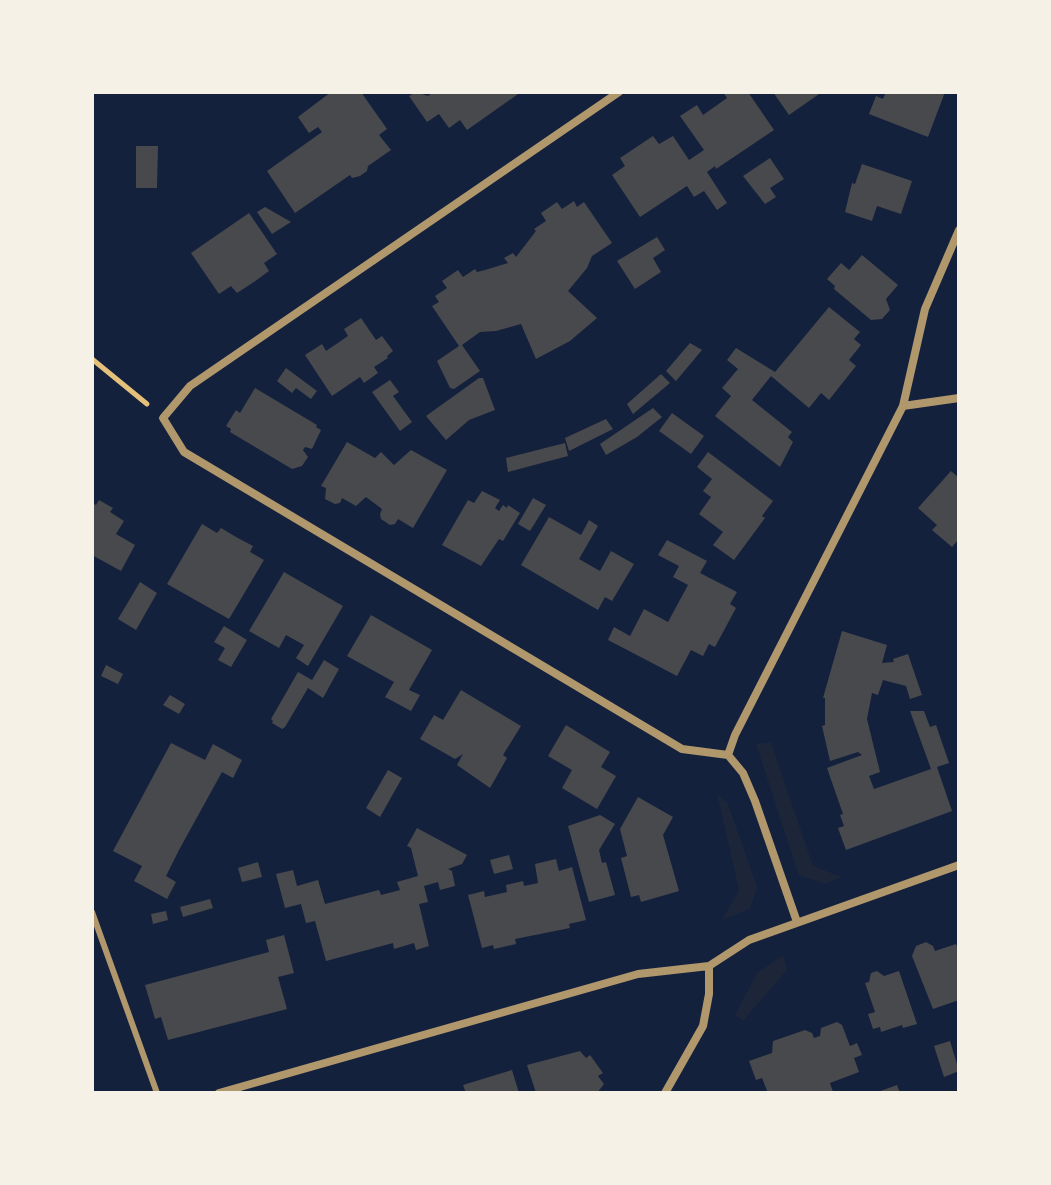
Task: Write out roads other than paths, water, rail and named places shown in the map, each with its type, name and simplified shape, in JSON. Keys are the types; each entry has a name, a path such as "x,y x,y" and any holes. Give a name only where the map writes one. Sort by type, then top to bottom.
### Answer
{"street":[{"path":"619,92 190,386 163,418 184,452 682,749 728,755 743,773 755,801 797,922"},
{"path":"728,755 742,721 903,406 925,309 959,230"},
{"path":"903,406 959,398"},
{"path":"219,1093 638,974 709,966 749,940 959,865"},
{"path":"665,1093 703,1026 709,994 709,966"}],"lane":[{"path":"92,912 157,1093"}]}
